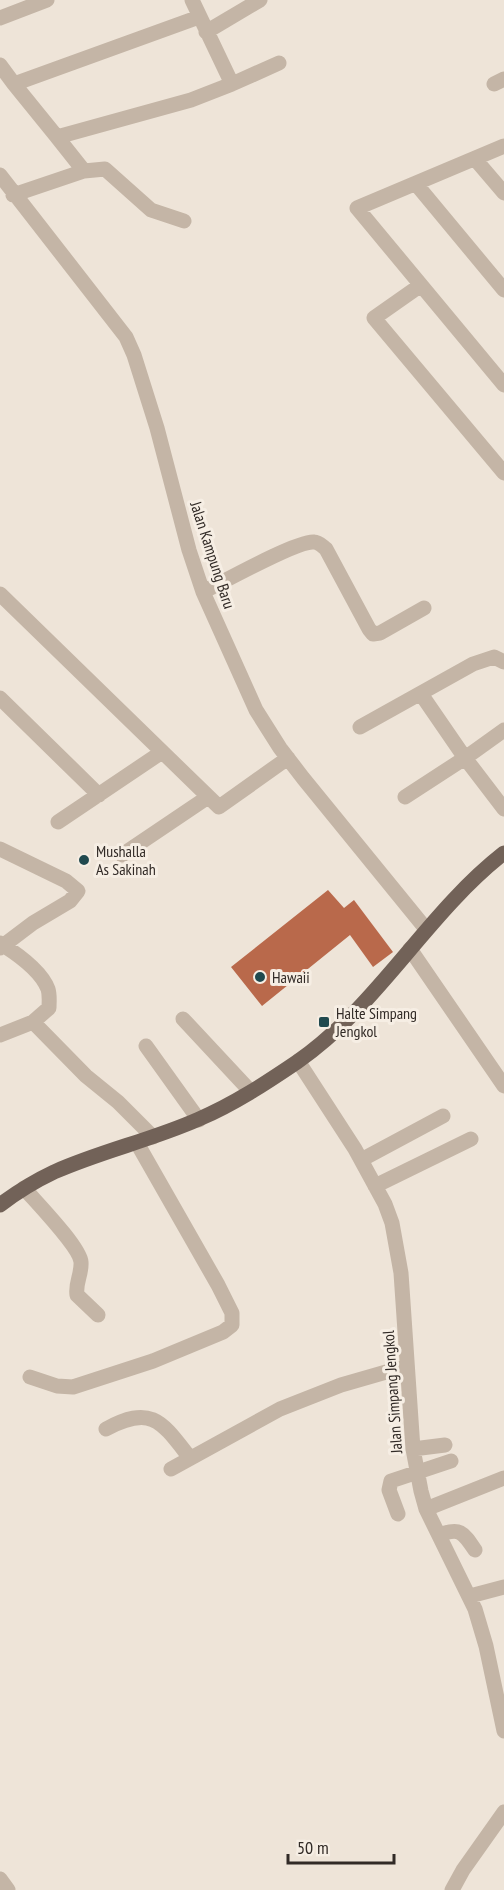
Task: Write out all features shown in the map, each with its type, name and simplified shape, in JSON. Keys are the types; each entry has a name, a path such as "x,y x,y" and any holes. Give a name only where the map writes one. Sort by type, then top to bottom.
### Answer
{"main road":[{"path":"0,1205 24,1188 72,1165 198,1120 251,1092 298,1061 358,1012 426,929 463,890 504,853"}],"street":[{"path":"0,18 47,0"},
{"path":"192,0 232,84"},
{"path":"206,32 260,0"},
{"path":"15,84 199,17"},
{"path":"57,137 191,100 279,63"},
{"path":"0,65 84,171"},
{"path":"504,146 357,208 504,385"},
{"path":"475,159 504,192"},
{"path":"14,195 84,171 105,169 151,210 184,221"},
{"name":"Jalan Kampung Baru","path":"0,176 126,337 157,428 202,592 256,710 288,758 426,929"},
{"path":"416,184 504,290"},
{"path":"421,285 374,318 504,473"},
{"path":"202,592 292,547 312,542 321,544 326,549 373,634 380,633 424,608"},
{"path":"0,594 219,807 288,758"},
{"path":"360,728 487,658 497,657 504,662"},
{"path":"421,694 504,809"},
{"path":"0,698 99,795"},
{"path":"405,797 504,730"},
{"path":"58,822 162,752"},
{"path":"122,855 208,797"},
{"path":"0,849 66,881 78,891 70,901 2,945 36,971 48,988 49,1008 33,1022 0,1035"},
{"path":"410,949 504,1086"},
{"path":"183,1019 251,1092"},
{"path":"33,1022 86,1076 118,1102 153,1137"},
{"path":"146,1046 198,1120"},
{"name":"Jalan Simpang Jengkol","path":"298,1061 362,1160 392,1223 403,1293 406,1366 417,1473 426,1509 470,1596 497,1668 504,1731"},
{"path":"362,1160 443,1116"},
{"path":"375,1186 471,1138"},
{"path":"30,1377 61,1387 81,1385 153,1361 223,1332 232,1325 231,1313 218,1285 137,1143"},
{"path":"24,1188 70,1242 81,1259 77,1295 98,1315"},
{"path":"171,1469 280,1409 341,1384 406,1366"},
{"path":"106,1429 127,1419 149,1417 169,1432 190,1458"},
{"path":"413,1449 445,1445"},
{"path":"398,1514 389,1490 391,1481 451,1461"},
{"path":"426,1509 504,1478"},
{"path":"439,1535 455,1530 462,1532 475,1550"},
{"path":"470,1596 504,1587"},
{"path":"452,1890 463,1870 504,1812"},
{"path":"0,1879 8,1890"}],"building":[{"path":"328,890 344,908 354,900 393,952 373,967 350,935 262,1006 231,967"}],"place":[{"name":"Mushalla As Sakinah","path":"84,860"},
{"name":"Hawaii","path":"260,977"},
{"name":"Halte Simpang Jengkol","path":"324,1022"}]}
